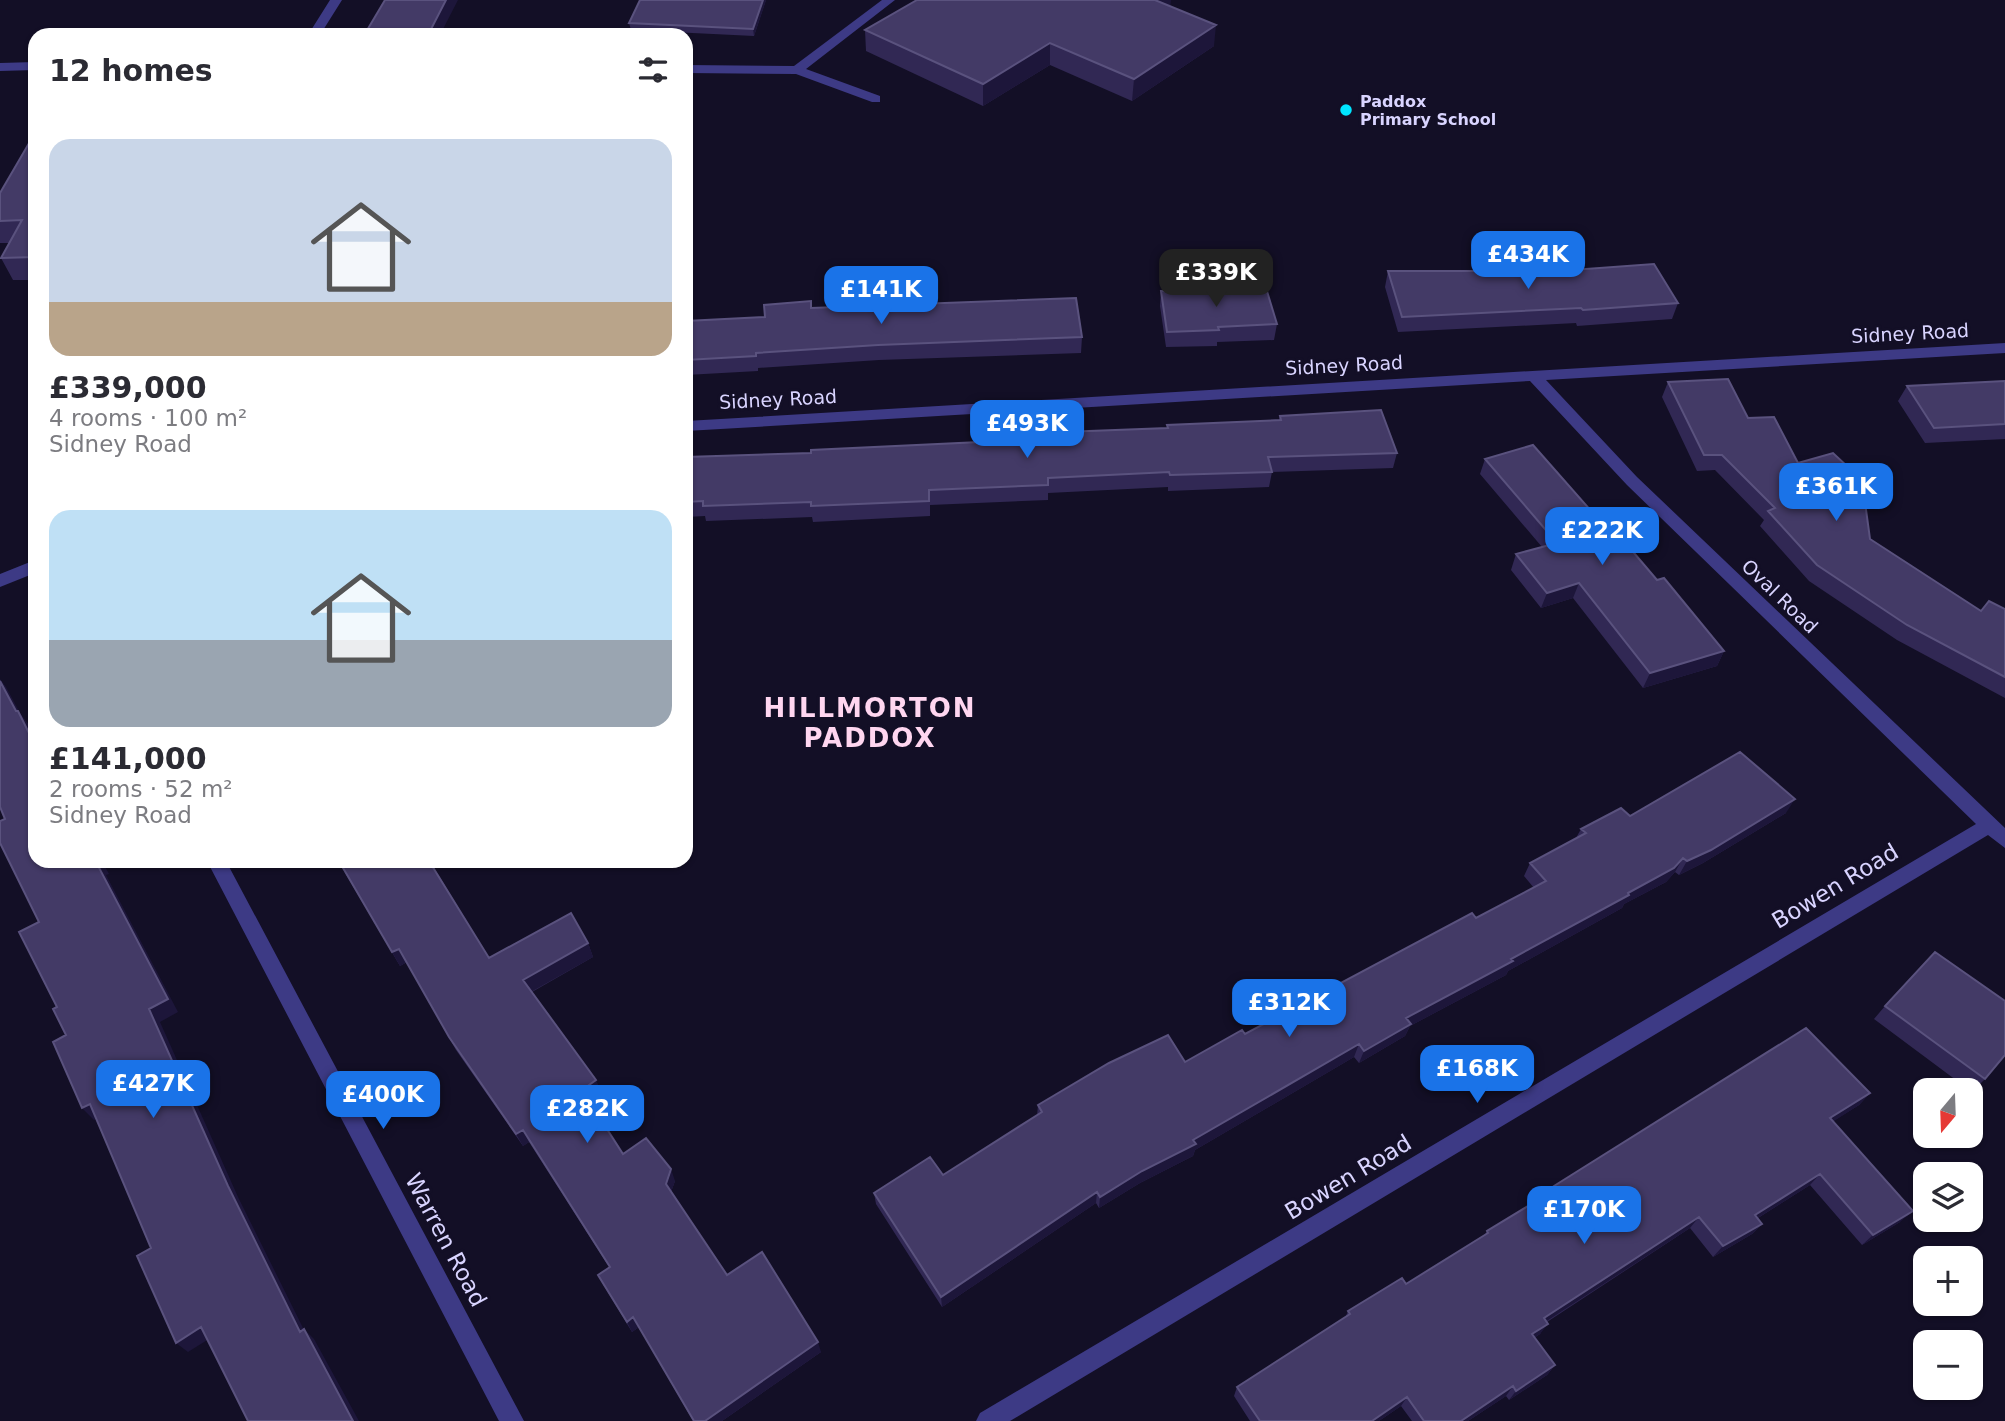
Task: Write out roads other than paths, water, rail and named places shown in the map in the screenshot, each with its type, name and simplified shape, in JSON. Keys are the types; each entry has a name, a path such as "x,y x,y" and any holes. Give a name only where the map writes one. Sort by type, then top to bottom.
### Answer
{"street":[{"path":"318,28 336,0"},
{"path":"797,70 890,0"},
{"path":"0,67 28,66"},
{"path":"693,69 797,70 876,99"},
{"name":"Sidney Road","path":"693,426 2005,348"},
{"name":"Oval Road","path":"1533,375 1632,481 2005,840"},
{"path":"0,581 28,569"},
{"name":"Bowen Road","path":"988,1421 1988,826"},
{"name":"Warren Road","path":"220,868 512,1421"}],"place":[{"name":"Paddox Primary School","path":"1346,110"}],"district":[{"name":"HILLMORTON PADDOX","path":"870,723"}]}
